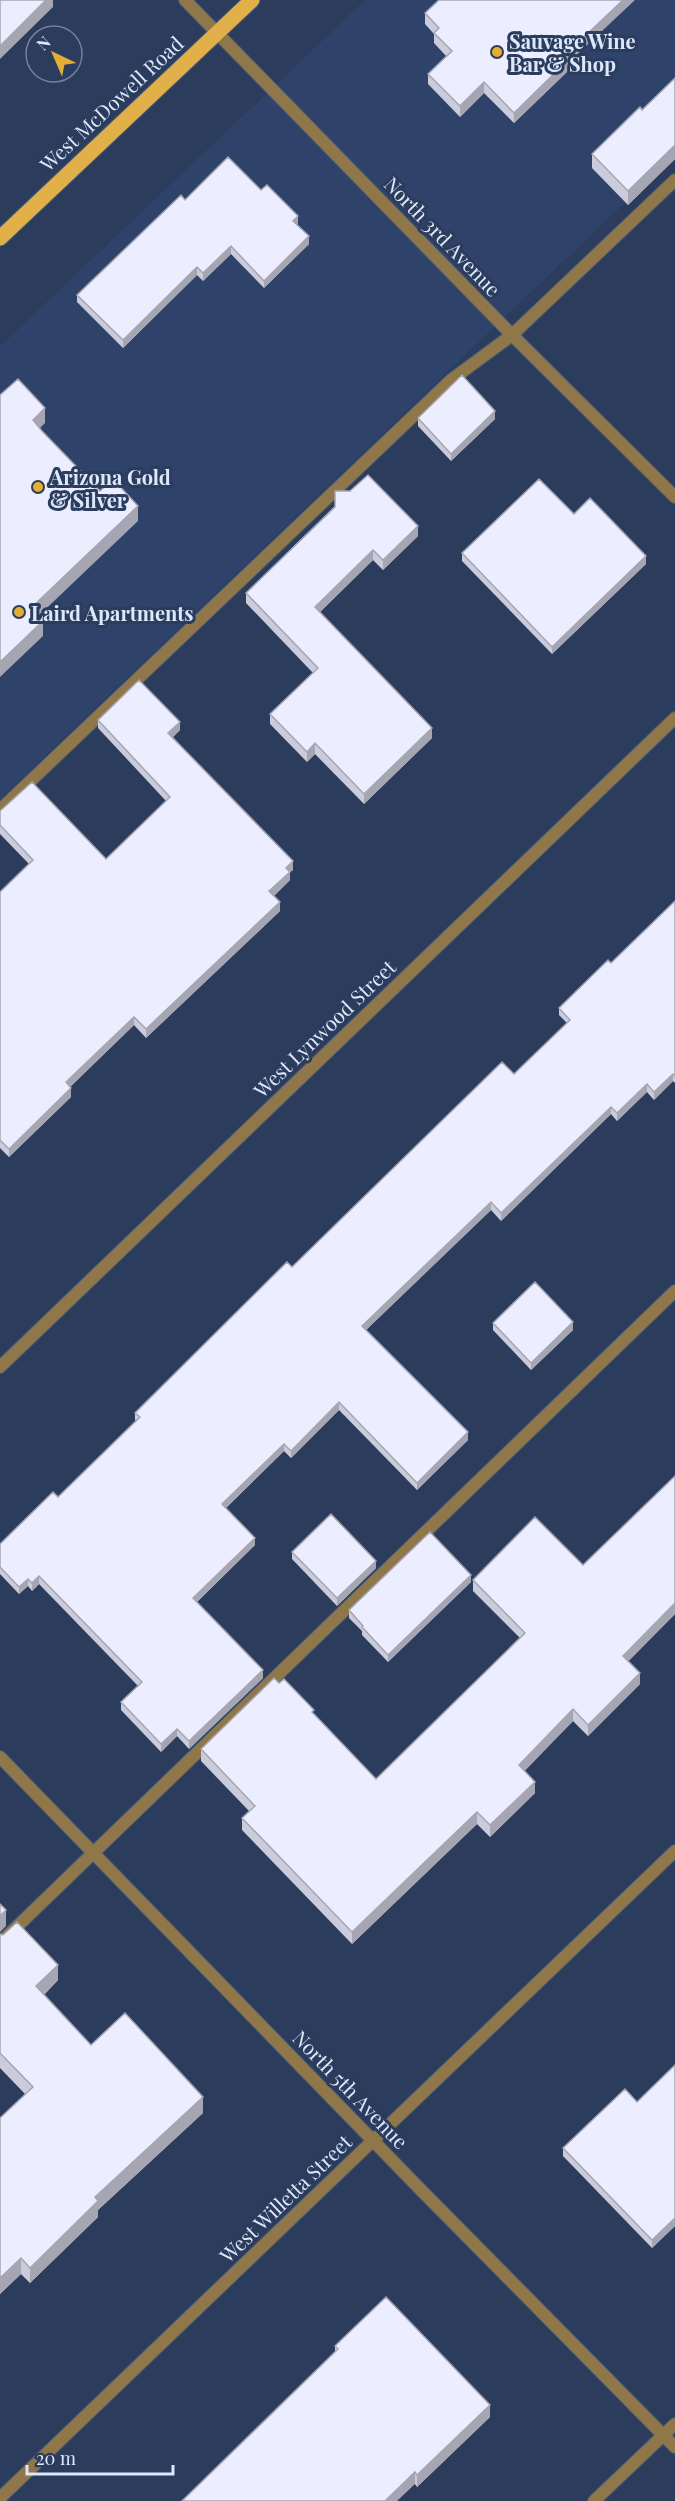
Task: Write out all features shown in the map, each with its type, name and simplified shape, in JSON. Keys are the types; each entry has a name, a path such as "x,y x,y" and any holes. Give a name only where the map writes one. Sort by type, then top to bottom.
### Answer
{"main road":[{"name":"West McDowell Road","path":"0,238 252,0"}],"street":[{"name":"North 3rd Avenue","path":"185,0 512,335 675,497"},
{"path":"0,810 451,380 512,335 675,180"},
{"name":"West Lynwood Street","path":"0,1366 675,718"},
{"path":"0,1943 675,1291"},
{"name":"North 5th Avenue","path":"0,1756 675,2447"},
{"name":"West Willetta Street","path":"0,2498 675,1851"},
{"path":"594,2501 675,2424"}],"shaded area":[{"path":"365,0 675,0 675,155 0,799 0,346"}],"building":[{"path":"0,0 46,0 0,46"},
{"name":"Sauvage Wine Bar & Shop","path":"439,0 623,0 565,55 569,59 514,113 484,82 460,106 428,74 452,51 434,33 439,28 425,13"},
{"path":"675,78 675,145 628,191 592,154 640,107 642,110"},
{"path":"228,157 261,190 267,185 298,216 293,221 309,236 264,281 231,246 203,273 197,267 123,340 77,295 181,195 185,200"},
{"path":"462,375 495,411 451,454 418,418"},
{"path":"18,379 45,408 33,420 42,431 100,491 113,479 138,506 31,608 43,621 0,662 0,395"},
{"path":"368,475 418,526 383,560 373,550 315,607 432,728 364,794 315,743 307,752 270,714 318,668 246,593 335,507 335,491 350,491"},
{"path":"539,479 574,514 590,498 646,556 552,647 462,553"},
{"path":"139,680 180,722 168,733 293,861 286,868 290,872 269,891 280,902 146,1029 134,1017 66,1082 71,1088 9,1149 0,1140 0,892 33,860 0,825 0,811 32,782 106,859 170,797 98,720"},
{"path":"675,901 675,1076 673,1074 654,1092 647,1084 617,1113 611,1107 501,1213 491,1202 362,1326 468,1432 417,1483 339,1402 291,1451 284,1444 222,1504 255,1538 193,1598 263,1670 189,1741 177,1729 161,1744 121,1702 142,1682 39,1576 32,1583 28,1579 19,1587 0,1567 0,1544 53,1492 58,1497 140,1417 135,1413 287,1262 292,1267 502,1062 514,1074 570,1020 559,1008 608,960 611,963"},
{"path":"535,1282 573,1322 531,1363 493,1323"},
{"path":"675,1476 675,1603 623,1656 640,1673 588,1725 573,1709 519,1765 535,1782 490,1825 477,1812 352,1932 242,1818 255,1806 201,1749 274,1678 279,1683 284,1679 376,1779 525,1633 473,1580 535,1517 583,1565"},
{"path":"331,1514 376,1561 337,1598 292,1552"},
{"path":"430,1532 471,1575 388,1655 349,1610"},
{"path":"0,1904 6,1910 0,1916"},
{"path":"17,1922 58,1965 36,1986 91,2045 125,2013 203,2097 95,2197 98,2201 30,2268 21,2258 0,2278 0,2118 33,2087 0,2053 0,1934 3,1935"},
{"path":"675,2065 675,2218 652,2240 563,2148 625,2089 637,2102"},
{"path":"386,2297 490,2405 417,2475 415,2472 385,2501 182,2501 338,2349 335,2346"}],"place":[{"name":"Sauvage Wine Bar & Shop","path":"497,52"},
{"name":"Arizona Gold & Silver","path":"38,487"},
{"name":"Laird Apartments","path":"19,612"}]}
